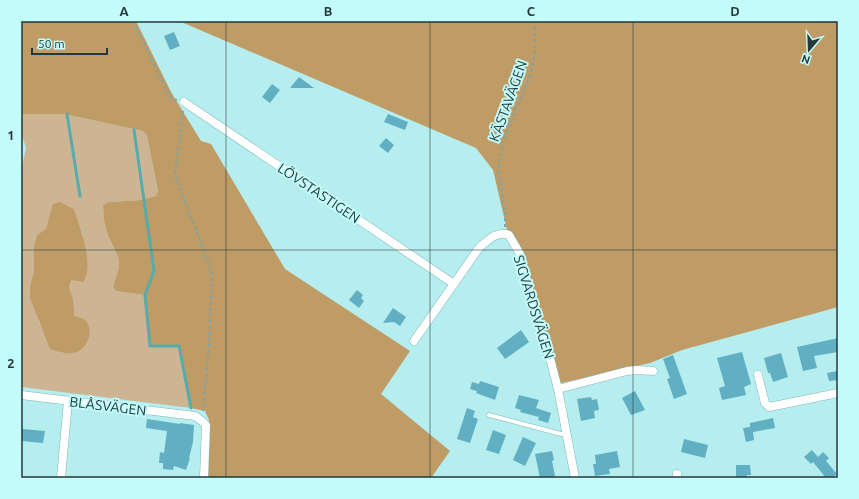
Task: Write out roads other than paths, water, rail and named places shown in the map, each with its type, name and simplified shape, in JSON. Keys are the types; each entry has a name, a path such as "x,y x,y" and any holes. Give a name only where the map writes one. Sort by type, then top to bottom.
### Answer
{"street":[{"name":"LÖVSTASTIGEN","path":"184,102 454,284"},
{"name":"SIGVARDSVÄGEN","path":"454,284 479,248 488,240 494,236 506,234 511,237 520,254 540,332 551,362 558,388 575,478"},
{"path":"414,341 454,284"},
{"path":"558,388 627,371 653,371"},
{"path":"758,375 768,407 838,393"},
{"name":"BLÅSVÄGEN","path":"21,395 199,418 206,425 204,478"},
{"path":"61,478 68,402"}],"lane":[{"path":"489,415 561,434 567,434"}],"waterway":[{"path":"67,114 80,196"},
{"path":"134,130 154,271 145,295 150,346 179,346 191,408"}]}
